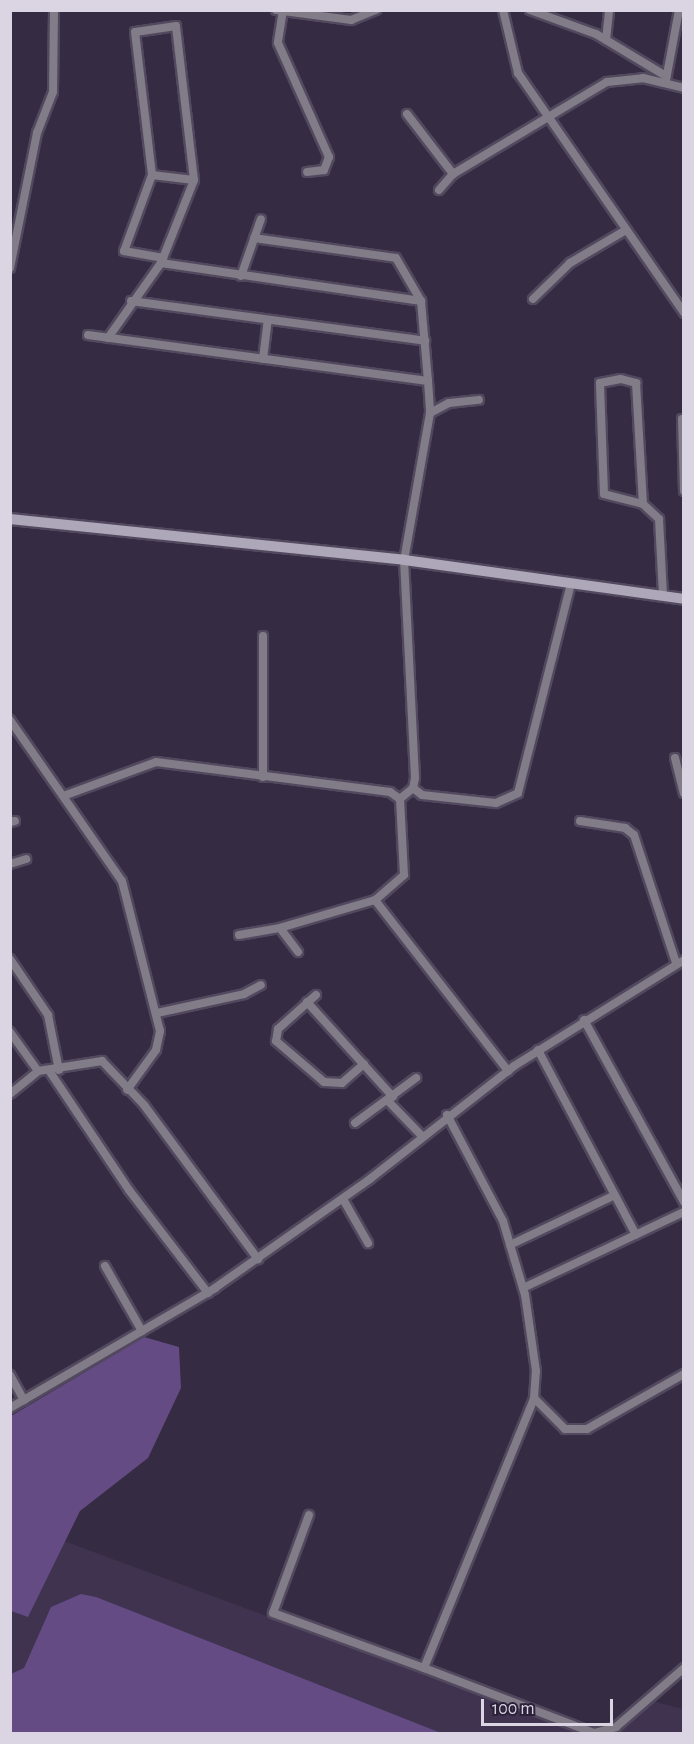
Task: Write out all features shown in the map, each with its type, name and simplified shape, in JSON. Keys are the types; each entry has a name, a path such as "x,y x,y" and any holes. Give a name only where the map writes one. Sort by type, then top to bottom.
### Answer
{"street":[{"path":"10,268 37,133 53,92 54,10"},
{"path":"306,172 324,170 329,157 278,43 281,12 351,20 376,10"},
{"path":"503,10 512,60 548,119 684,313"},
{"path":"530,10 606,40 684,88"},
{"path":"606,40 609,10"},
{"path":"666,79 679,10"},
{"path":"108,338 131,301 162,261 194,180 176,26 135,32 152,175 124,251 162,261 241,276 421,301"},
{"path":"439,190 453,174 608,82 666,79"},
{"path":"407,114 453,174"},
{"path":"152,175 194,180"},
{"path":"241,276 261,219"},
{"path":"533,299 570,263 626,230"},
{"path":"254,238 396,258 421,301 430,413 404,560 413,788 422,795 496,802 518,793 571,584"},
{"path":"131,301 425,341"},
{"path":"263,359 268,320"},
{"path":"88,335 428,381"},
{"path":"643,504 636,383 621,379 600,383 604,495 643,504 659,519 663,596"},
{"path":"430,413 449,403 479,400"},
{"path":"682,419 684,491"},
{"path":"10,519 404,560 684,599"},
{"path":"263,636 263,777"},
{"path":"10,720 66,795 122,881 157,1013 156,1050 127,1090"},
{"path":"675,758 684,793"},
{"path":"66,795 151,762 390,792 400,799"},
{"path":"400,799 413,788"},
{"path":"239,935 280,928 375,900 404,875 400,799"},
{"path":"10,1407 208,1293 343,1198 447,1115 508,1071 584,1020 680,962 634,835 625,828 579,821"},
{"path":"10,864 26,859"},
{"path":"375,900 508,1071"},
{"path":"280,928 298,952"},
{"path":"10,959 48,1015 55,1071 129,1190 208,1293"},
{"path":"157,1013 244,994 261,985"},
{"path":"316,995 278,1029 276,1041 324,1082 342,1083 364,1064"},
{"path":"307,1002 364,1064 421,1136"},
{"path":"584,1020 684,1202"},
{"path":"10,1032 38,1071"},
{"path":"538,1050 636,1235"},
{"path":"10,1094 38,1071 55,1071 96,1059 144,1105 258,1259"},
{"path":"355,1123 391,1099 416,1078"},
{"path":"424,1668 534,1398 536,1371 524,1288 495,1197 447,1115"},
{"path":"510,1245 615,1195"},
{"path":"343,1198 368,1243"},
{"path":"524,1288 684,1212"},
{"path":"105,1266 142,1331"},
{"path":"534,1398 565,1429 587,1429 684,1374"},
{"path":"10,1375 24,1400"},
{"path":"309,1515 273,1613 594,1733 616,1727 684,1668"}],"shaded area":[{"path":"144,1337 179,1347 181,1388 148,1458 80,1511 28,1617 11,1611 11,1416"},
{"path":"29,1528 578,1733 11,1733 10,1578"},
{"path":"81,1594 96,1597 441,1733 11,1733 11,1674 24,1668 51,1607"},
{"path":"652,1701 683,1709 683,1733 615,1733"}]}
